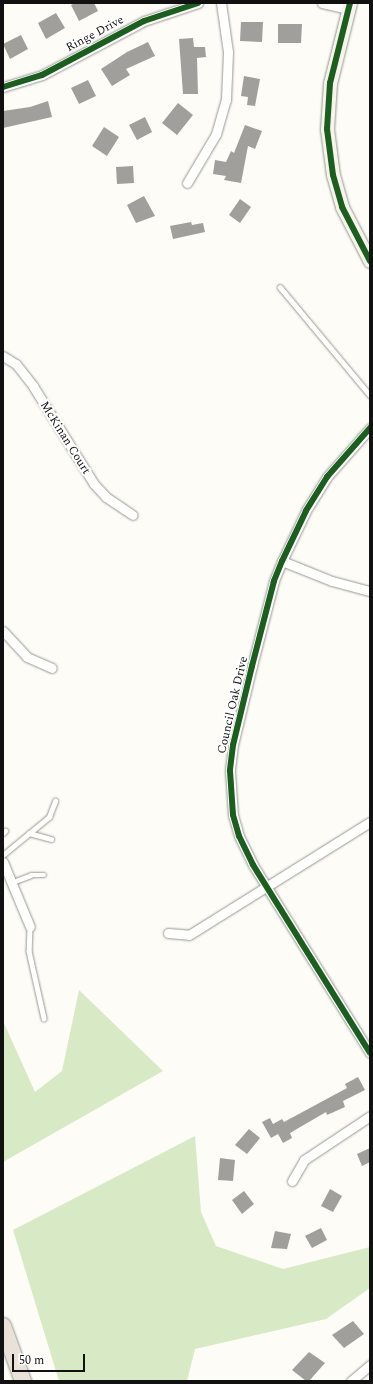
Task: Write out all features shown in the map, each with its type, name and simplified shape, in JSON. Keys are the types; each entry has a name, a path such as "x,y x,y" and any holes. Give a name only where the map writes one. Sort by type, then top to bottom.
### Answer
{"highway":[{"path":"3,1326 23,1381"}],"street":[{"name":"Ringe Drive","path":"3,88 42,75 144,21 198,3"},
{"path":"187,183 216,134 226,100 228,52 221,3"},
{"path":"322,3 349,6 328,94 328,143 342,207 370,261"},
{"name":"McKinan Court","path":"3,356 16,364 33,386 94,484 106,497 133,515"},
{"name":"Council Oak Drive","path":"370,428 327,477 306,511 282,561 274,581 252,666 233,745 230,771 230,794 239,836 266,886 370,1053"},
{"path":"282,561 344,585 370,591"},
{"path":"3,631 27,657 52,668"},
{"path":"168,933 189,935 370,822"},
{"path":"3,862 13,882 30,927"},
{"path":"292,1181 304,1160 370,1116"},
{"path":"351,1381 370,1365"}],"lane":[{"path":"280,288 370,395"},
{"path":"3,855 49,817 55,801"},
{"path":"30,833 51,839"},
{"path":"13,882 32,875 44,875"},
{"path":"30,927 29,951 44,1018"}],"green space":[{"path":"79,990 163,1071 3,1162 3,1021 35,1092 62,1071"},
{"path":"195,1136 201,1212 216,1246 283,1269 370,1247 370,1288 326,1319 195,1349 187,1381 59,1381 13,1230"}],"building":[{"path":"75,3 94,3 98,11 79,21 71,5"},
{"path":"56,13 65,28 46,39 38,23"},
{"path":"241,22 263,22 262,42 240,41"},
{"path":"278,24 302,24 301,43 278,43"},
{"path":"21,35 28,49 10,59 3,44"},
{"path":"193,38 194,47 205,47 206,57 197,58 198,94 183,94 179,39"},
{"path":"148,42 155,56 126,69 130,75 112,86 101,69 127,52"},
{"path":"244,76 260,79 255,106 247,105 248,97 241,96"},
{"path":"88,80 96,96 79,104 71,88"},
{"path":"48,101 52,117 3,128 3,111 30,107"},
{"path":"178,103 193,115 177,135 162,123"},
{"path":"145,117 152,132 137,140 129,125"},
{"path":"245,125 262,131 255,149 248,146 241,183 224,180 226,176 213,174 215,160 226,162 231,151 234,153"},
{"path":"104,127 119,137 107,156 92,146"},
{"path":"133,166 134,183 117,184 116,167"},
{"path":"144,196 155,216 136,223 127,205"},
{"path":"240,199 251,207 240,223 229,215"},
{"path":"191,222 192,225 203,223 205,232 173,239 170,226"},
{"path":"358,1077 365,1090 343,1101 345,1107 327,1115 326,1112 290,1133 292,1138 283,1143 278,1134 271,1138 262,1122 270,1118 273,1124 282,1119 284,1122 347,1088 345,1084"},
{"path":"249,1129 260,1138 247,1154 235,1145"},
{"path":"370,1148 370,1162 362,1166 357,1154"},
{"path":"220,1158 235,1160 233,1181 218,1180"},
{"path":"330,1189 342,1196 333,1212 321,1206"},
{"path":"244,1191 254,1204 242,1214 232,1200"},
{"path":"321,1228 327,1240 312,1248 305,1236"},
{"path":"275,1231 291,1234 287,1249 271,1248"},
{"path":"353,1321 364,1334 344,1348 332,1335"},
{"path":"309,1352 325,1363 309,1381 306,1381 292,1370"}],"cycle path":[{"path":"3,87 42,75 144,21 198,3"},
{"path":"350,3 330,83 327,129 333,175 342,207 370,261"},
{"path":"370,428 327,477 306,511 282,561 274,581 252,666 233,745 230,771 233,815 239,836 253,865 370,1053"}]}
